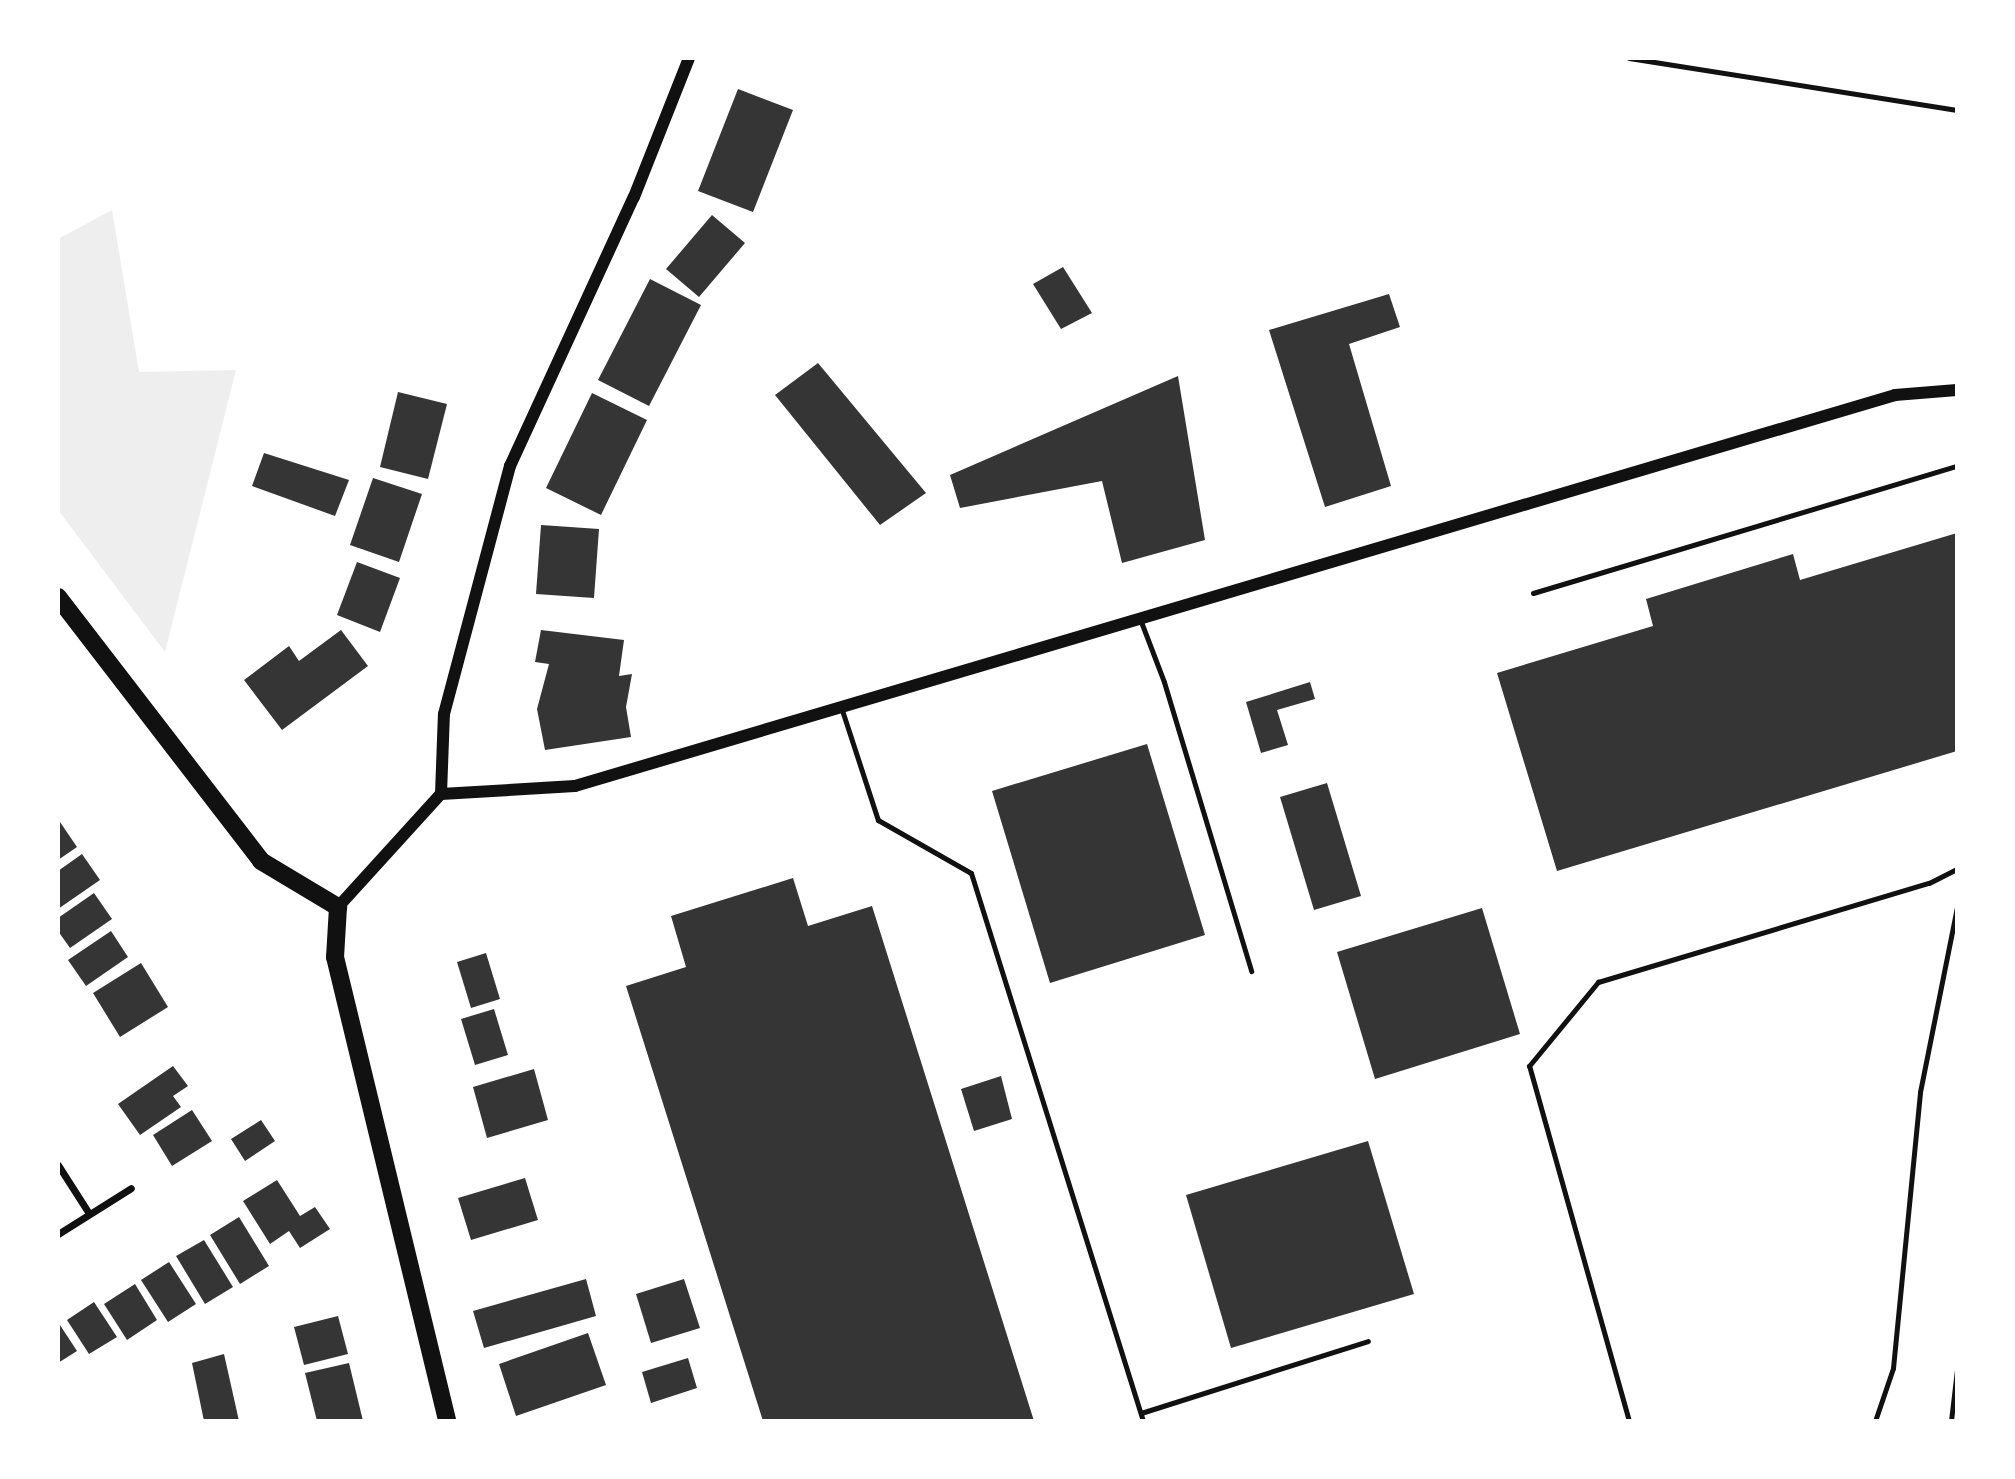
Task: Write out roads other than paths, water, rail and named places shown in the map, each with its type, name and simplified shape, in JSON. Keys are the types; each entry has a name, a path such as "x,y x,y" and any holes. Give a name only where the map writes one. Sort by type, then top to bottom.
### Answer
{"main road":[{"path":"58,597 261,861 338,907 335,957 447,1421"}],"street":[{"path":"338,907 441,794 444,714 510,466 634,197 689,58"},
{"path":"441,794 575,786 1895,395 1957,390"},
{"path":"58,1165 88,1212"},
{"path":"58,1234 88,1212 131,1188"}],"lane":[{"path":"1629,58 1957,110"},
{"path":"1534,593 1957,466"},
{"path":"1140,619 1164,682 1251,971"},
{"path":"841,707 878,820 971,873 1143,1421"},
{"path":"1629,1421 1529,1066 1598,982 1930,883 1957,869"},
{"path":"1875,1421 1893,1368 1920,1091 1957,906"},
{"path":"1141,1413 1368,1341"}]}
